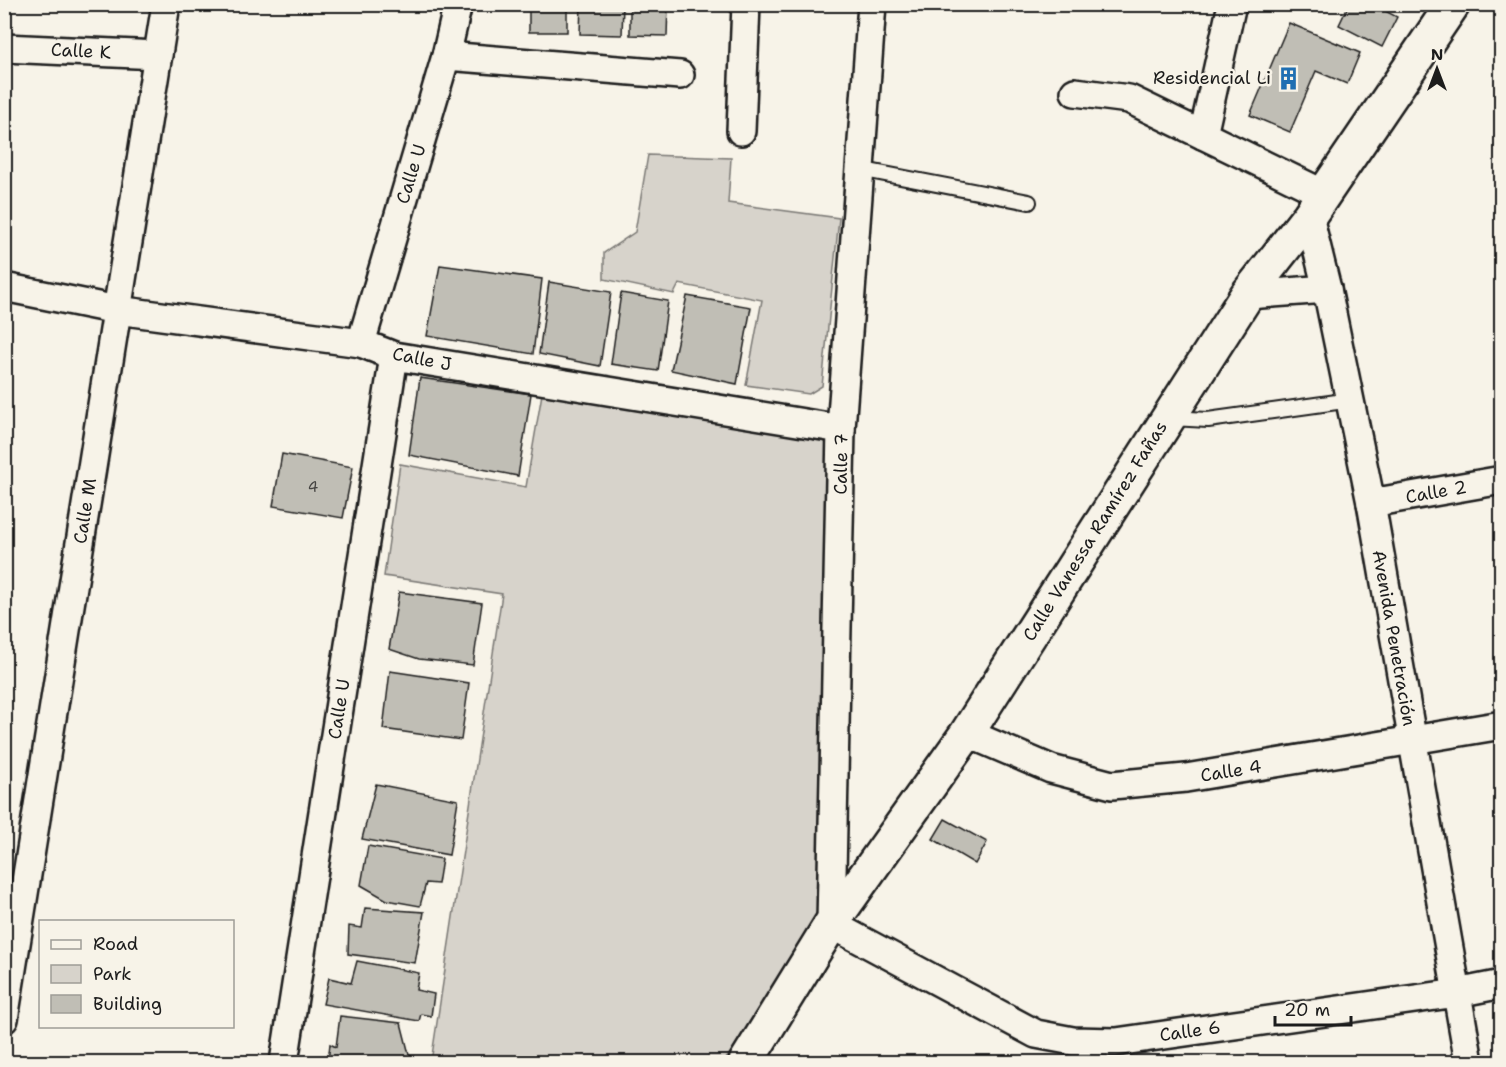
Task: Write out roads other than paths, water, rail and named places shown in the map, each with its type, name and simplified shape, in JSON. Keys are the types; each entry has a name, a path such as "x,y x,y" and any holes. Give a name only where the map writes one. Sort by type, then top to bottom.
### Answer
{"street":[{"name":"Calle M","path":"4,1018 166,4"},
{"name":"Calle U","path":"361,344 446,56 458,4"},
{"path":"741,131 746,4"},
{"name":"Calle 7","path":"831,924 842,429 872,4"},
{"path":"1203,135 1232,4"},
{"name":"Calle Vanessa Ramírez Fañas","path":"746,1062 831,924 967,733 1247,295 1316,205 1453,4"},
{"name":"Calle K","path":"4,48 158,55"},
{"path":"446,56 680,75"},
{"path":"1076,92 1129,99 1203,135 1316,205"},
{"name":"Avenida Penetración","path":"1316,205 1327,290 1371,503 1469,1062"},
{"name":"Calle J","path":"4,287 117,310 361,344 394,356 842,429"},
{"path":"1247,295 1327,290"},
{"name":"Calle U","path":"284,1062 394,356"},
{"name":"Calle 2","path":"1371,503 1502,480"},
{"name":"Calle 4","path":"967,733 1051,769 1112,785 1186,778 1413,742 1502,725"},
{"name":"Calle 6","path":"831,924 1036,1034 1073,1041 1116,1042 1457,993 1502,984"}],"lane":[{"path":"859,169 1029,202"},
{"path":"1167,418 1208,420 1351,400"}],"place":[{"name":"Residencial Li","path":"1289,78"}]}
